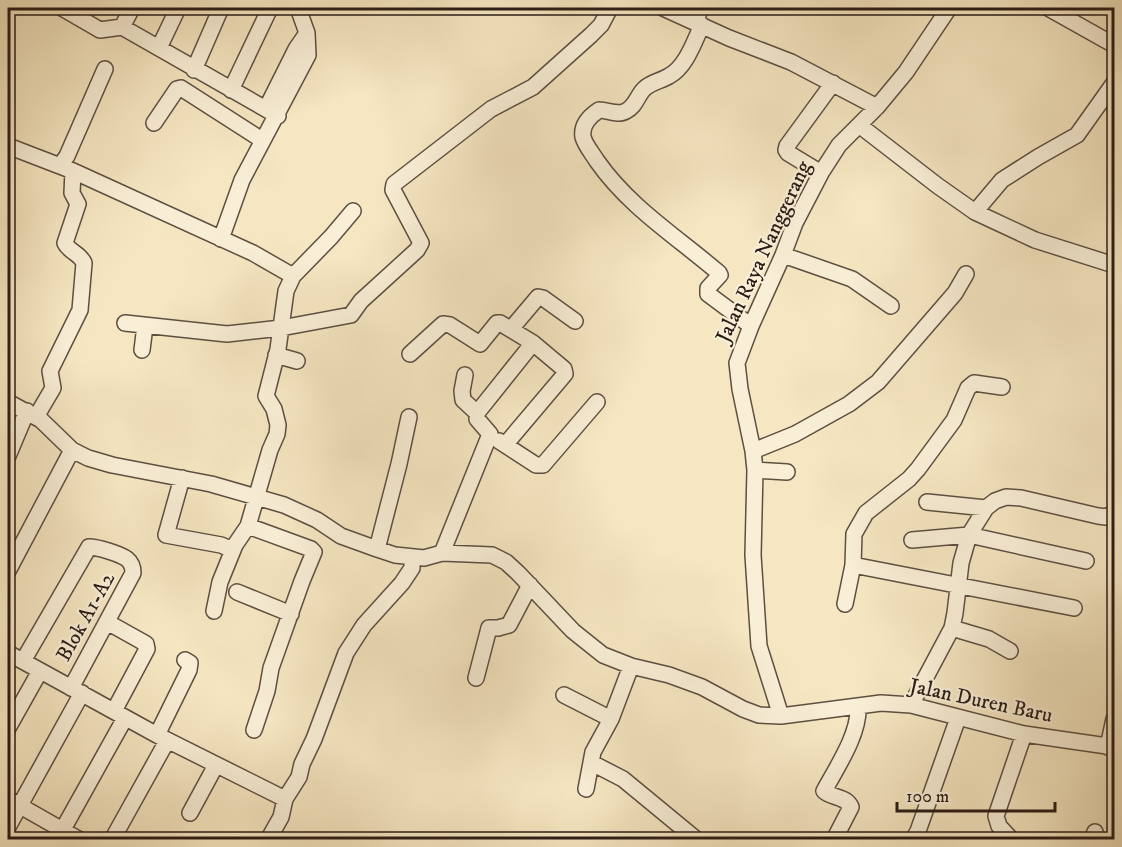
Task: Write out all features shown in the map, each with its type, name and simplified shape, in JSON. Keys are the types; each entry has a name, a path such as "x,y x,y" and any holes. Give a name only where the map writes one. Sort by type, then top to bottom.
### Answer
{"street":[{"path":"62,8 82,13 100,30 122,27 194,70 272,112"},
{"path":"122,27 132,8"},
{"path":"159,48 178,8"},
{"path":"194,70 221,8"},
{"path":"231,90 270,8"},
{"path":"221,239 242,180 262,140 272,112 308,55 307,33 298,8"},
{"path":"125,323 227,334 281,328 345,316 354,311 361,301 421,243 393,190 394,184 491,109 532,87 601,25 610,8"},
{"path":"663,8 699,18 877,107"},
{"name":"Jalan Raya Nanggerang","path":"781,716 759,646 753,555 755,470 737,363 795,223 821,172 839,145 877,107 906,72 949,8"},
{"path":"1048,8 1114,45"},
{"path":"699,18 688,53 678,69 669,77 647,86 635,104 626,112 599,110 593,114 585,125 583,137 602,169 630,200 668,234 719,273 720,275 708,288 708,294 751,326"},
{"path":"8,456 32,414 52,388 50,371 82,301 84,263 82,258 65,243 78,204 72,193 67,156 105,69"},
{"path":"821,172 786,150 833,83"},
{"path":"975,212 1002,180 1077,135 1114,83"},
{"path":"154,123 177,89 181,88 262,140"},
{"path":"859,124 975,212 1027,237 1114,265"},
{"path":"8,146 67,169 254,253 293,276"},
{"path":"214,611 217,593 233,550 248,526 278,425 274,409 266,396 276,355 286,291 293,276 353,211"},
{"path":"783,255 852,279 891,306"},
{"path":"753,451 795,434 849,404 878,382 955,293 966,274"},
{"path":"511,329 538,297 543,298 575,321"},
{"path":"410,354 443,324 450,325 480,344 497,323 502,323 533,343 564,369 565,374 505,446"},
{"path":"142,350 144,326"},
{"path":"533,343 477,413 477,419 490,434 536,465 543,465 597,402"},
{"path":"276,355 297,361"},
{"path":"465,375 463,400 477,413"},
{"path":"845,604 853,565 854,534 866,513 909,479 918,469 954,420 968,388 974,383 1002,387"},
{"path":"8,402 42,420 72,450 8,571"},
{"path":"377,549 409,417"},
{"path":"442,552 490,434"},
{"name":"Jalan Duren Baru","path":"72,450 112,465 182,478 257,496 317,520 341,536 395,555 424,558 442,552 492,555 506,562 573,631 603,655 631,666 669,675 702,687 759,715 781,716 881,703 911,705 1024,734 1111,747"},
{"path":"755,470 787,472"},
{"path":"182,478 166,535 221,545 233,550"},
{"path":"911,705 953,622 960,563 969,535 986,508 1006,497 1021,498 1098,516 1106,517 1114,513"},
{"path":"927,502 986,508"},
{"path":"248,526 313,550 272,668 254,730"},
{"path":"912,540 969,535 1086,561"},
{"name":"Blok A1-A2","path":"8,827 13,802 76,690 107,622 133,573 132,566 127,559 96,547 89,547 23,661"},
{"path":"268,840 281,817 285,799 299,777 302,764 314,739 346,653 368,620 402,583 412,568 412,557"},
{"path":"853,565 1074,608"},
{"path":"476,678 489,628 509,625 530,585"},
{"path":"237,592 291,615"},
{"path":"60,835 119,715 147,649 146,644 107,622"},
{"path":"953,622 1010,651"},
{"path":"8,653 162,738 285,799"},
{"path":"112,840 162,738 189,670 190,663 185,660"},
{"path":"586,789 593,752 611,719 631,666"},
{"path":"8,728 40,671"},
{"path":"564,695 611,719"},
{"path":"837,840 835,838 850,807 845,800 824,791 855,730 859,718 858,706"},
{"path":"913,840 958,718"},
{"path":"1111,747 1114,718"},
{"path":"1012,840 999,826 996,816 1024,734"},
{"path":"592,763 623,779 697,840"},
{"path":"190,813 216,765"},
{"path":"13,802 60,835 80,840"}]}
